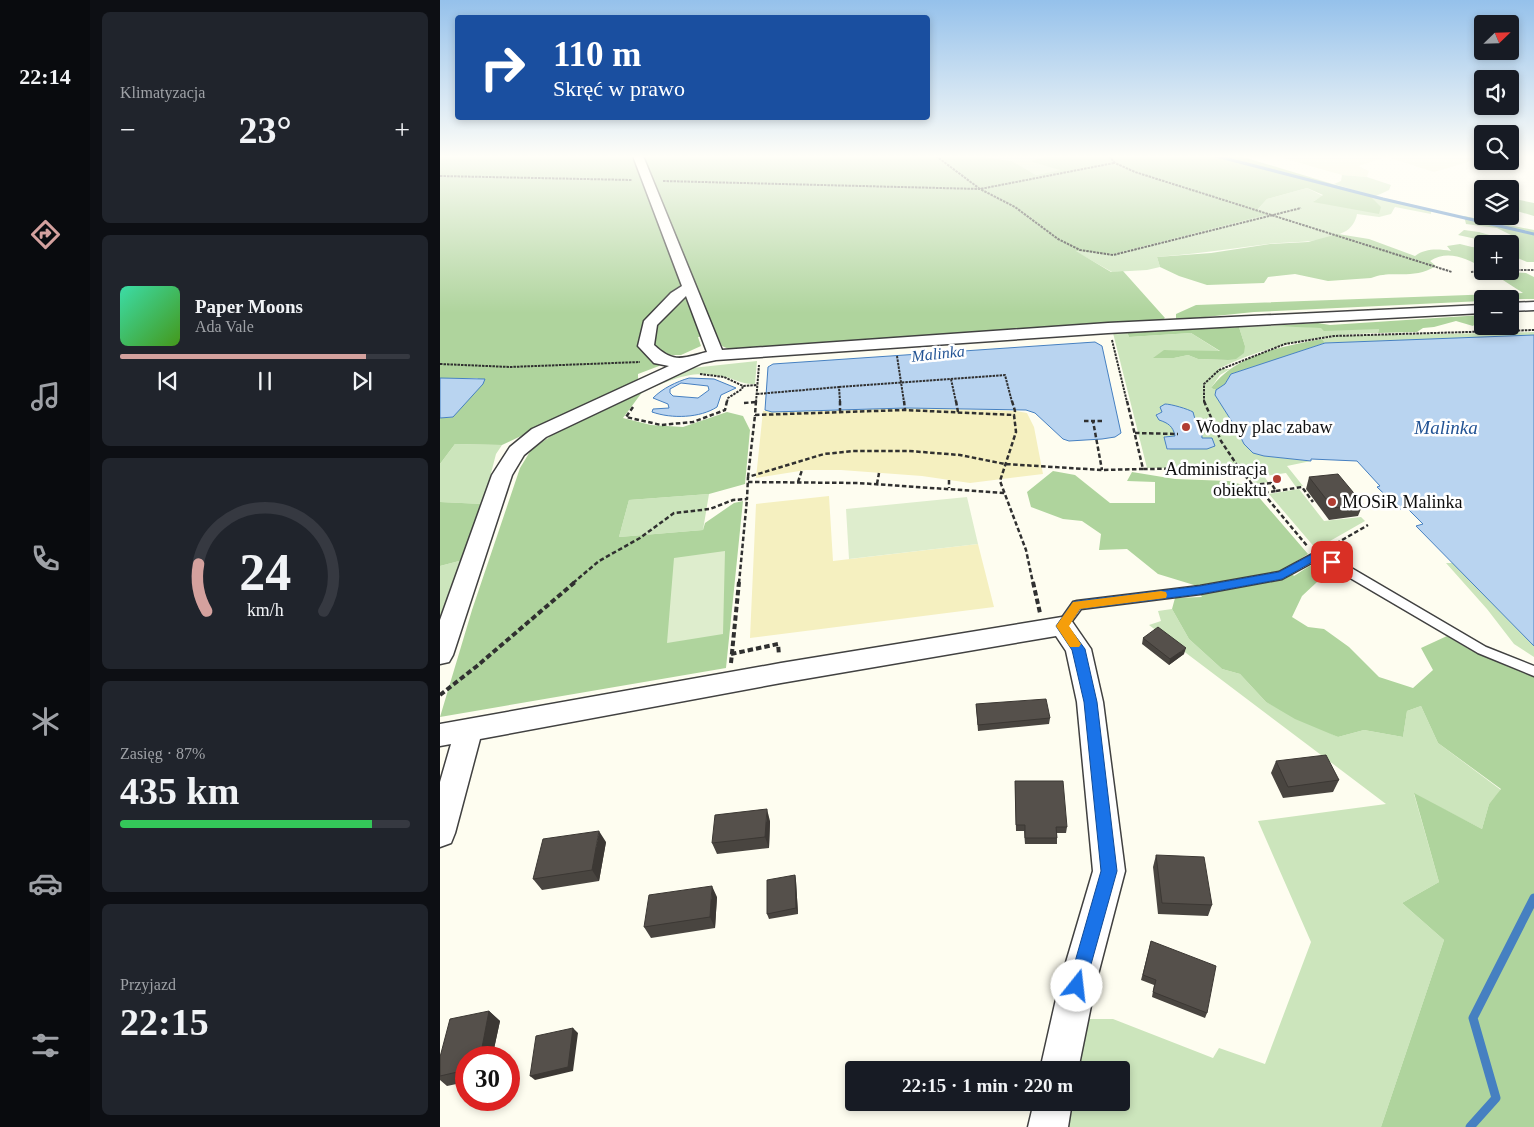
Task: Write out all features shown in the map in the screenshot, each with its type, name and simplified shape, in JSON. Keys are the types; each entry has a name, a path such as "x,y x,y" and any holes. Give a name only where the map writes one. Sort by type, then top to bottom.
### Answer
{"street":[{"path":"658,209 716,356"},
{"path":"688,288 676,296 649,324 646,346 660,360 691,369"},
{"path":"440,655 502,475 512,454 526,441 539,433 691,369 716,356 1108,328 1474,309"},
{"path":"440,735 772,674 1062,626 1078,649 1090,702 1109,871 1077,986 1062,1061"},
{"path":"440,834 469,730"},
{"path":"1048,1127 1051,1111"}],"lane":[{"path":"1062,626 1077,605 1200,590 1282,575 1316,556 1332,562 1482,650 1534,671"}],"path":[{"path":"1017,209 1058,239 1080,250 1113,255 1298,209"},
{"path":"1250,209 1452,272"},
{"path":"1519,270 1534,270"},
{"path":"1108,328 1143,469"},
{"path":"1368,524 1316,556 1263,494 1260,494 1252,485 1221,441 1204,402 1204,384 1218,370 1285,344 1334,336 1534,330"},
{"path":"896,352 905,410"},
{"path":"440,364 510,367 567,366 638,363 660,360"},
{"path":"691,369 724,377 744,386 757,385"},
{"path":"756,394 1004,375 1015,411 1016,432 1000,481 1026,550 1039,612 1062,626"},
{"path":"951,379 958,412"},
{"path":"634,405 626,417 661,424 693,422 725,410 728,398 744,386"},
{"path":"839,387 840,411"},
{"path":"744,404 756,402"},
{"path":"731,661 748,477 756,415 905,410 1014,415"},
{"path":"1084,421 1102,421"},
{"path":"1093,421 1102,470"},
{"path":"1135,433 1178,434"},
{"path":"748,477 824,454 852,450 917,451 1005,464 1102,470 1239,468"},
{"path":"798,482 802,470"},
{"path":"876,484 880,473"},
{"path":"949,480 949,488"},
{"path":"748,482 876,484 1005,493"},
{"path":"1252,485 1271,483 1276,491"},
{"path":"1263,494 1302,487 1313,502"},
{"path":"440,695 599,561 640,538 674,513 710,509 733,500 747,499"}],"green space":[{"path":"440,209 1258,209 1257,210 1270,214 1113,254 1076,251 1111,272 1123,271 1165,318 1159,322 731,350 722,346 717,335 698,337 701,346 681,355 665,355 659,366 638,374 638,380 502,445 455,444 440,464 440,418 453,417 478,378 440,378"},
{"path":"1349,209 1381,209 1379,214"},
{"path":"1394,209 1391,214 1379,217 1357,214 1349,229 1326,239 1157,257 1160,267 1147,270 1112,272 1075,251 1113,254 1269,214 1257,210"},
{"path":"1403,209 1429,209 1431,209 1431,214"},
{"path":"1519,209 1534,209 1534,216 1519,212"},
{"path":"1464,216 1474,218 1474,225 1509,225 1534,230 1534,262 1527,262 1519,259 1519,235 1511,235 1497,228 1466,224"},
{"path":"1464,230 1489,235 1474,235 1474,238 1458,235"},
{"path":"1338,234 1369,239 1415,256 1432,250 1451,251 1447,246 1460,244 1474,247 1474,263 1457,256 1444,256 1430,261 1436,266 1410,274 1387,274 1371,278 1328,281 1295,274 1268,277 1264,283 1207,285 1179,276 1160,267 1157,257 1211,253 1270,244 1308,242"},
{"path":"1519,273 1526,273 1534,277 1534,299 1519,299 1519,293 1523,293 1503,280 1519,280"},
{"path":"1474,295 1474,301 1254,312 1176,320 1176,314 1196,305"},
{"path":"1474,316 1473,326 1456,321 1423,328 1417,332 1378,333 1379,329 1324,331 1321,328 1268,326 1318,323 1330,325"},
{"path":"1239,327 1379,329 1378,333 1315,338 1296,342 1258,353 1218,369 1230,369 1220,375 1211,388 1216,390 1215,395 1244,444 1264,456 1311,461 1287,466 1303,486 1296,487 1286,473 1264,476 1268,482 1255,484 1240,467 1147,468 1113,333 1127,332 1129,337 1191,333 1221,352 1164,350 1174,358 1188,355 1198,359 1227,360 1245,346","holes":["1186,409 1195,419 1202,438 1168,450 1166,448 1165,436 1176,436 1174,429 1157,413"]},
{"path":"1239,327 1245,346 1244,353 1236,359 1228,360 1198,359 1188,355 1174,358 1153,358 1164,350 1220,351 1191,333 1129,337 1127,332"},
{"path":"1519,332 1534,332 1534,335 1325,343 1322,339 1336,336 1474,333 1474,335 1519,335"},
{"path":"1322,339 1325,343 1231,374 1225,384 1216,390 1211,388 1221,376 1247,359 1292,345"},
{"path":"757,361 755,384 721,376 698,374 680,377 643,391 692,368"},
{"path":"643,391 623,418 651,425 683,427 727,412 743,416 750,430 745,484 709,494 629,500 619,537 703,530 705,523 734,503 743,501 726,668 440,717 472,610 520,468 531,450 555,433"},
{"path":"455,444 502,445 496,454 483,504 440,502 440,464"},
{"path":"1053,471 1075,475 1110,503 1155,503 1155,482 1127,481 1132,472 1175,479 1229,481 1250,487 1308,554 1286,568 1294,576 1316,564 1331,569 1302,596 1292,617 1308,627 1324,629 1349,647 1379,677 1413,688 1433,670 1421,648 1447,636 1472,651 1534,676 1534,1127 1381,1127 1444,940 1402,903 1439,882 1414,793 1482,829 1489,804 1501,789 1438,743 1421,706 1407,711 1403,737 1364,730 1338,737 1295,719 1266,702 1240,674 1222,669 1189,639 1172,609 1175,598 1202,597 1194,585 1158,574 1127,549 1099,550 1101,534 1082,521 1063,519 1031,507 1027,492"},
{"path":"1299,489 1324,521 1361,517 1365,521 1316,549 1269,494"},
{"path":"709,494 703,530 619,537 629,500"},
{"path":"967,497 978,544 849,559 846,509"},
{"path":"440,502 483,504 463,560 440,566"},
{"path":"725,551 723,634 667,643 674,558"},
{"path":"463,560 440,618 440,566"},
{"path":"1446,563 1453,563 1534,646 1534,657 1514,644 1487,609"},
{"path":"1172,609 1189,639 1222,669 1240,674 1266,702 1338,737 1364,730 1403,737 1407,711 1421,706 1438,743 1501,790 1489,804 1482,829 1414,794 1439,882 1402,903 1444,940 1381,1127 1063,1127 1066,1111 1130,1111 1130,1061 1076,1061 1084,1019 1113,1019 1213,1058 1219,1048 1265,1064 1311,942 1258,821 1386,804 1149,625 1161,621 1158,611"}],"sand":[{"path":"906,408 1016,411 1027,413 1034,427 1043,474 970,483 922,476 841,470 806,470 756,478 763,411"},
{"path":"829,496 833,561 978,544 994,607 750,638 756,504"}],"water":[{"name":"Malinka","path":"1534,335 1534,646 1416,526 1423,524 1407,508 1400,509 1377,487 1380,486 1357,461 1311,459 1311,461 1253,453 1244,444 1215,395 1216,390 1225,384 1231,374 1325,343"},
{"name":"Malinka","path":"1095,342 1102,346 1121,433 1115,437 1069,441 1063,439 1035,413 1026,410 906,408 772,412 765,410 768,367 773,364"},
{"path":"440,378 485,379 483,384 453,417 440,418"},
{"path":"689,378 714,379 736,388 721,395 717,407 710,411 686,416 668,416 652,412 653,409 669,408 668,404 653,398 657,394 675,383","holes":["681,383 708,386 709,390 698,398 673,396 670,393 670,389"]},
{"name":"Wodny plac zabaw","path":"1165,404 1193,412 1195,419 1201,421 1202,438 1212,438 1215,446 1207,449 1167,449 1164,437 1175,436 1170,425 1159,420 1156,415 1162,412 1160,407"}],"building":[{"path":"1338,474 1363,504 1333,508 1309,477"},
{"path":"1158,627 1186,648 1170,659 1143,638"},
{"path":"1046,699 1050,718 978,725 976,704"},
{"path":"1326,755 1339,780 1288,787 1276,761"},
{"path":"1015,781 1063,781 1067,827 1056,827 1057,838 1025,838 1025,825 1016,825"},
{"path":"767,809 765,837 712,843 715,815"},
{"path":"599,831 592,870 533,879 543,839"},
{"path":"1156,855 1204,857 1212,905 1162,903"},
{"path":"795,875 796,908 767,914 767,880"},
{"path":"712,886 710,917 644,927 649,895"},
{"path":"1151,941 1216,966 1207,1013 1153,992 1156,980 1143,975"},
{"path":"489,1011 482,1046 455,1046 455,1073 440,1076 440,1057 450,1019"},
{"path":"573,1028 568,1067 530,1076 536,1036"}],"waterway":[{"path":"1424,209 1534,234"},
{"path":"1470,1127 1496,1098 1473,1018 1534,898"}],"slow traffic":[{"path":"1075,644 1062,626 1077,605 1161,595"}],"place":[{"name":"Wodny plac zabaw","path":"1186,427"},
{"name":"Administracja obiektu","path":"1277,479"},
{"name":"MOSiR Malinka","path":"1332,502"}],"route":[{"path":"1077,986 1109,871 1090,702 1078,649 1062,626 1077,605 1200,590 1282,575 1316,556 1332,562"}]}
